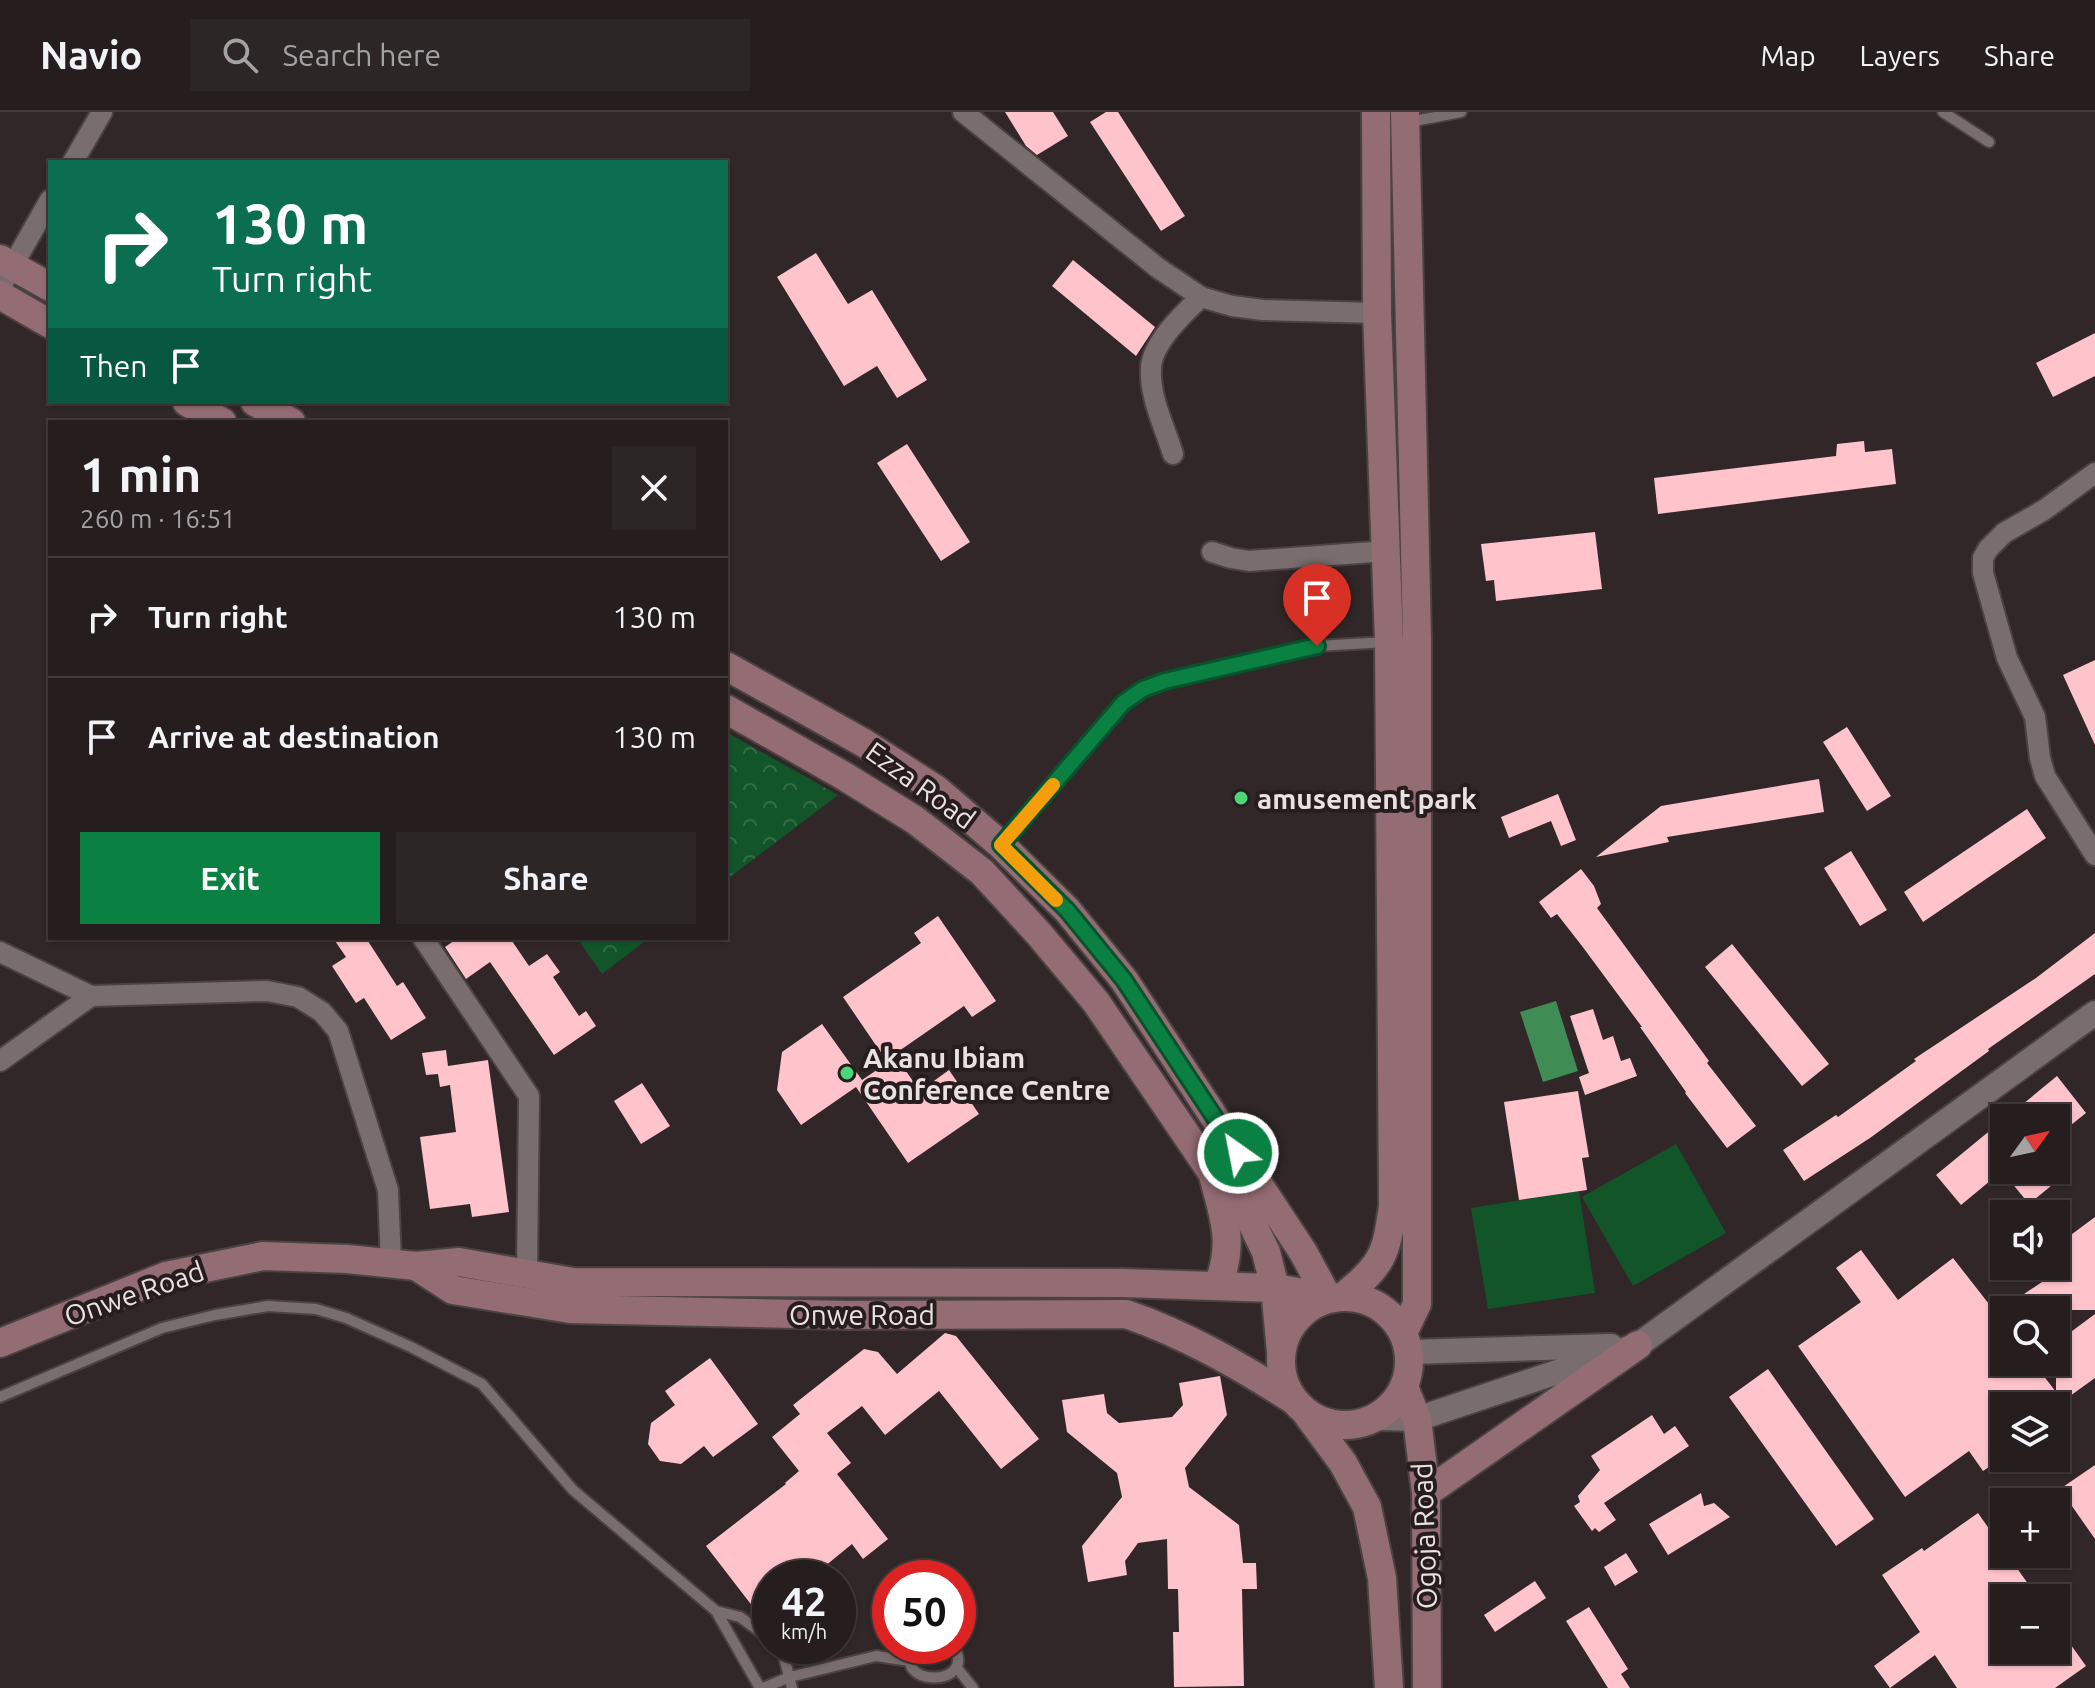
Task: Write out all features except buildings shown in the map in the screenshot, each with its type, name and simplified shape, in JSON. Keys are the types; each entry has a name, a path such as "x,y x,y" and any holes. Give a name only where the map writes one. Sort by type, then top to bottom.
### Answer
{"main road":[{"path":"1376,118 1377,313 1389,641 1393,1206 1388,1241 1373,1272 1299,1315 1287,1332 1281,1352 1286,1388 1299,1406 1331,1424 1346,1426 1376,1418 1392,1405 1404,1387 1409,1370 1406,1342 1417,1304 1417,638 1405,117"},
{"path":"4,271 48,286"},
{"path":"0,295 48,323"},
{"path":"190,404 218,420"},
{"path":"259,404 287,420"},
{"name":"Ezza Road","path":"728,667 864,743 937,790 1001,845 1067,910 1124,980 1303,1252 1330,1299"},
{"name":"Ezza Road","path":"728,710 915,820 982,872 1039,934 1096,1002 1211,1171 1249,1217 1266,1252 1275,1288 1281,1352"},
{"path":"844,776 864,743"},
{"path":"1211,1171 1228,1235 1226,1265 1218,1286"},
{"name":"Onwe Road","path":"0,1343 166,1276 263,1256 404,1264 459,1262 573,1282 1123,1283 1275,1288 1330,1299"},
{"name":"Onwe Road","path":"404,1264 453,1290 570,1309 847,1315 1126,1314 1167,1328 1229,1359 1299,1406"},
{"path":"847,1315 848,1283"},
{"path":"1330,1299 1362,1299 1379,1306 1393,1318 1406,1342"},
{"path":"1426,1493 1638,1345"},
{"name":"Ogoja Road","path":"1404,1387 1417,1419 1426,1493 1427,1688"},
{"name":"Ogoja Road","path":"1299,1406 1343,1463 1367,1507 1382,1578 1389,1688"}],"street":[{"path":"74,160 102,112"},
{"path":"963,112 1158,268 1201,297 1232,306 1263,310 1377,313"},
{"path":"4,271 48,203"},
{"path":"1173,454 1156,401 1151,367 1175,322 1201,297"},
{"path":"2095,473 2044,510 2004,533 1983,558 1983,573 2007,658 2035,717 2045,776 2095,855"},
{"path":"1212,552 1249,561 1387,551"},
{"path":"424,940 529,1096 527,1274"},
{"path":"0,952 91,996 267,991 298,997 322,1012 338,1031 388,1190 404,1264"},
{"path":"0,1061 91,996"},
{"path":"1376,1418 1417,1419 1638,1345 2095,1013"},
{"path":"1406,1342 1638,1345"}],"lane":[{"path":"1376,118 1461,112"},
{"path":"1943,112 1989,142"},
{"path":"1001,845 1123,703 1143,689 1223,666 1317,646 1389,641"},
{"path":"0,1397 162,1328 268,1306 316,1309 346,1318 411,1347 482,1384 573,1490 716,1611 762,1688 872,1657"},
{"path":"716,1611 740,1617 752,1626"},
{"path":"911,1664 918,1678 937,1686 952,1676 957,1664"},
{"path":"957,1668 973,1688"}],"green space":[{"path":"728,733 838,795 728,878"},
{"path":"578,940 646,940 602,974"},
{"path":"1676,1144 1726,1233 1633,1286 1582,1197"},
{"path":"1579,1191 1595,1293 1488,1309 1471,1208"}],"shaded area":[{"path":"1556,1001 1578,1071 1543,1082 1520,1012"}],"slow traffic":[{"path":"1053,785 1001,845 1056,900"}],"place":[{"name":"amusement park","path":"1241,798"},
{"name":"Akanu Ibiam Conference Centre","path":"847,1073"}],"route":[{"path":"1238,1153 1124,980 1067,910 1001,845 1123,703 1143,689 1165,681 1317,646"}]}
